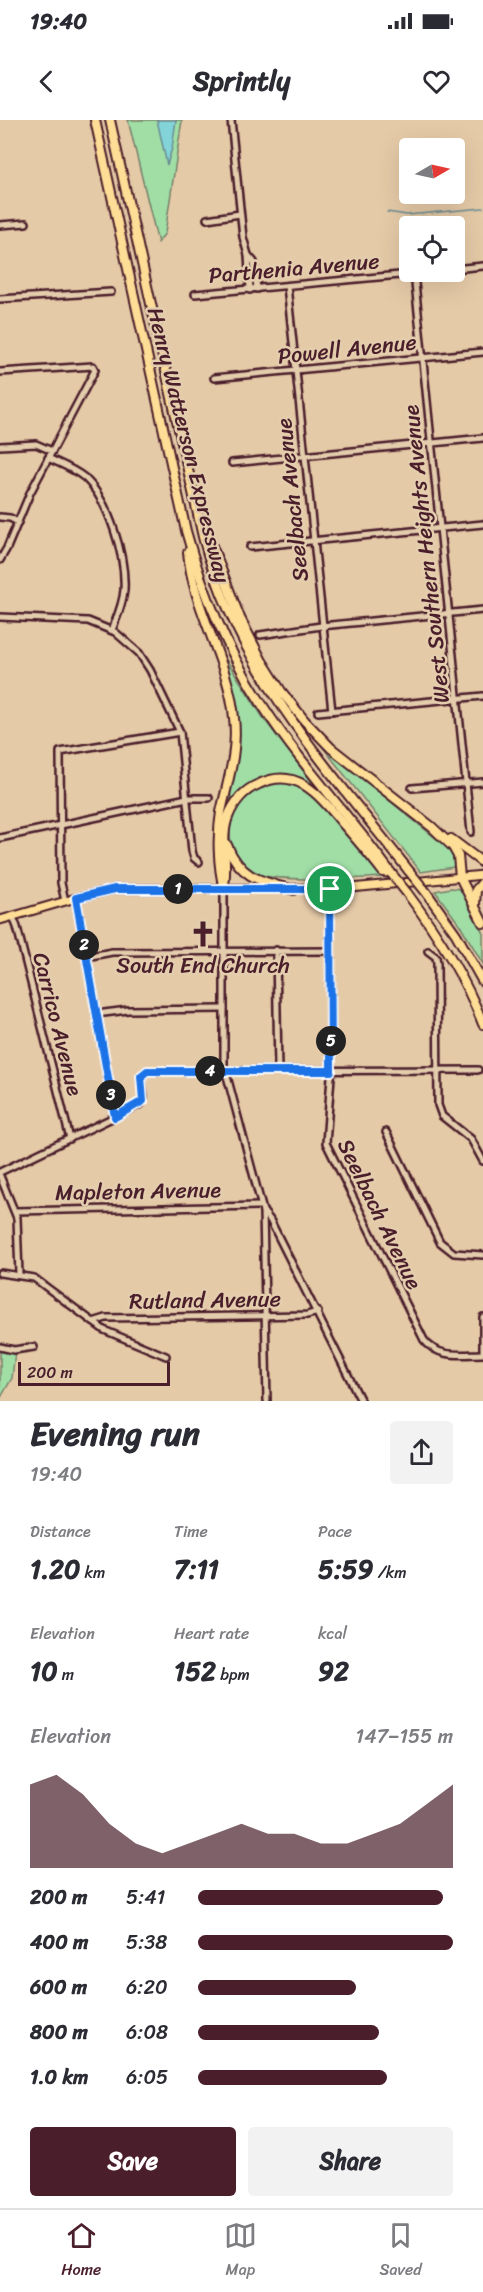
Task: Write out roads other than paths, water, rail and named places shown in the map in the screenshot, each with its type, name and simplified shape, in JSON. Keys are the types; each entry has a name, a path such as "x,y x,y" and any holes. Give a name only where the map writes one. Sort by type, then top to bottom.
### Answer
{"highway":[{"name":"Henry Watterson Expressway","path":"95,120 186,531 212,610 230,650 281,732 434,929 453,960 483,1024"},
{"name":"Henry Watterson Expressway","path":"110,120 208,557 225,604 261,676 302,735 426,892 456,934 483,982"},
{"path":"199,514 249,638 267,670 317,734 344,759 432,827 453,847 458,856 460,877 483,923"},
{"path":"186,531 188,559 196,592 228,685 234,720 234,754 220,822 220,876 224,889"},
{"path":"224,889 226,824 239,798 251,788 265,781 290,780 308,787 319,795 383,872 391,873"},
{"path":"432,827 441,831 483,863"},
{"path":"225,843 233,859 246,873 264,882 294,890"},
{"path":"476,909 474,896 483,882"}],"main road":[{"path":"0,920 115,889 330,889 483,875"}],"street":[{"path":"231,120 243,237 248,255 254,262 254,289"},
{"path":"207,219 240,214"},
{"path":"0,225 26,224"},
{"path":"465,268 483,266"},
{"name":"Parthenia Avenue","path":"195,294 399,275"},
{"name":"West Southern Heights Avenue","path":"415,282 471,832"},
{"name":"Seelbach Avenue","path":"287,286 306,456 321,626 332,711"},
{"path":"0,299 111,292"},
{"name":"Powell Avenue","path":"214,378 483,352"},
{"path":"0,372 94,367 94,373 48,458 0,560"},
{"path":"232,463 483,438"},
{"path":"0,446 40,444 52,451"},
{"path":"48,458 86,479 101,498 110,517 124,585 122,603 112,630"},
{"path":"0,518 10,518 18,522"},
{"path":"250,548 483,524"},
{"path":"260,635 321,626 483,610"},
{"path":"0,617 77,619 99,624 128,641 139,653 150,670 180,732 192,851 194,858 199,862"},
{"path":"318,712 483,696"},
{"path":"65,902 62,883 60,752 180,732"},
{"path":"412,788 483,782"},
{"path":"0,838 187,798 209,798"},
{"path":"224,889 225,1071 262,1208 267,1401"},
{"name":"Seelbach Avenue","path":"330,889 331,1071 326,1143 420,1335 428,1345 442,1354 483,1353"},
{"path":"76,898 115,1117"},
{"name":"Carrico Avenue","path":"13,917 70,1139"},
{"path":"276,950 278,1071"},
{"path":"86,957 112,952 330,951"},
{"path":"428,951 436,957 437,963 438,1105 442,1116 471,1139 483,1161"},
{"path":"96,1014 128,1010 224,1010"},
{"path":"19,1275 19,1234 15,1211 0,1174 143,1101 141,1078 144,1072 478,1070"},
{"path":"386,1132 440,1242 454,1253 483,1255"},
{"path":"262,1208 318,1312 361,1401"},
{"name":"Mapleton Avenue","path":"15,1211 262,1208"},
{"path":"0,1273 34,1278 104,1330 166,1356"},
{"name":"Rutland Avenue","path":"93,1322 106,1318 310,1315 318,1312"},
{"path":"483,1317 483,1353"},
{"path":"0,1347 14,1350 34,1347"}],"water":[{"path":"157,120 176,120 167,165"}],"waterway":[{"path":"387,212 407,215 483,208"}],"place":[{"name":"South End Church","path":"203,934"}]}
